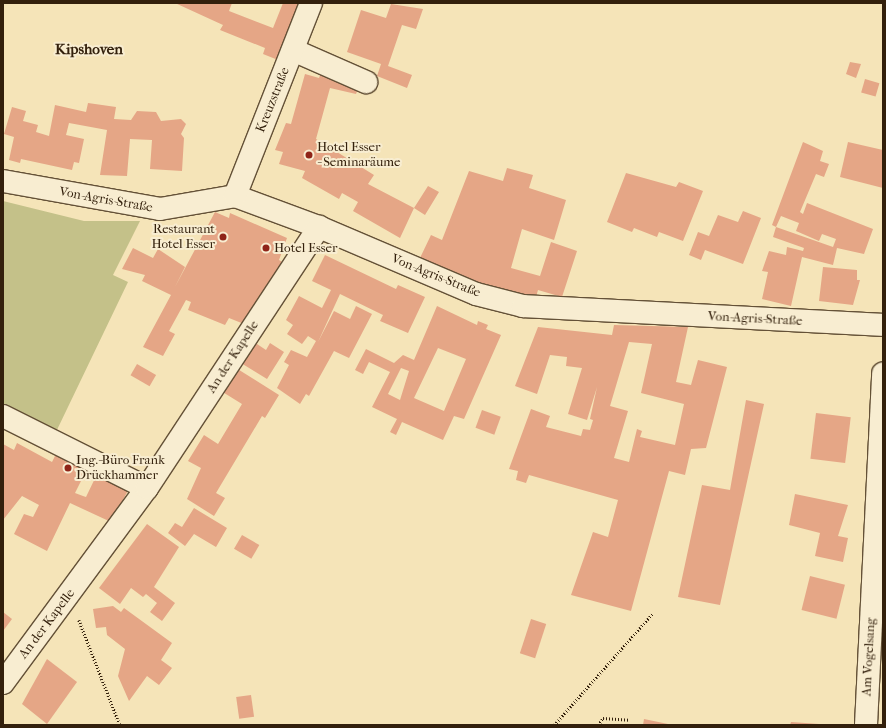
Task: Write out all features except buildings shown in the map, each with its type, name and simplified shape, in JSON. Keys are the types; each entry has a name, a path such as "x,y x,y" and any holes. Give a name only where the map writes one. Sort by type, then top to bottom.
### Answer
{"street":[{"name":"Kreuzstraße","path":"235,196 311,3"},
{"path":"293,50 366,82"},
{"name":"Von-Agris-Straße","path":"3,181 160,209 235,196 319,227 476,294 523,306 883,325"},
{"name":"An der Kapelle","path":"3,683 147,488 319,227"},
{"name":"Am Vogelsang","path":"866,725 883,373"},
{"path":"3,416 147,488"}],"path":[{"path":"62,605 82,622 120,725"},
{"path":"554,725 653,613"},
{"path":"598,725 603,718 629,720"}],"shaded area":[{"path":"3,201 84,221 140,221 113,275 128,282 55,434 3,411"}],"place":[{"name":"Hotel Esser - Seminaräume","path":"309,155"},
{"name":"Restaurant Hotel Esser","path":"223,237"},
{"name":"Hotel Esser","path":"266,248"},
{"name":"Ing.-Büro Frank Drückhammer","path":"68,468"}],"district":[{"name":"Kipshoven","path":"89,50"}]}
